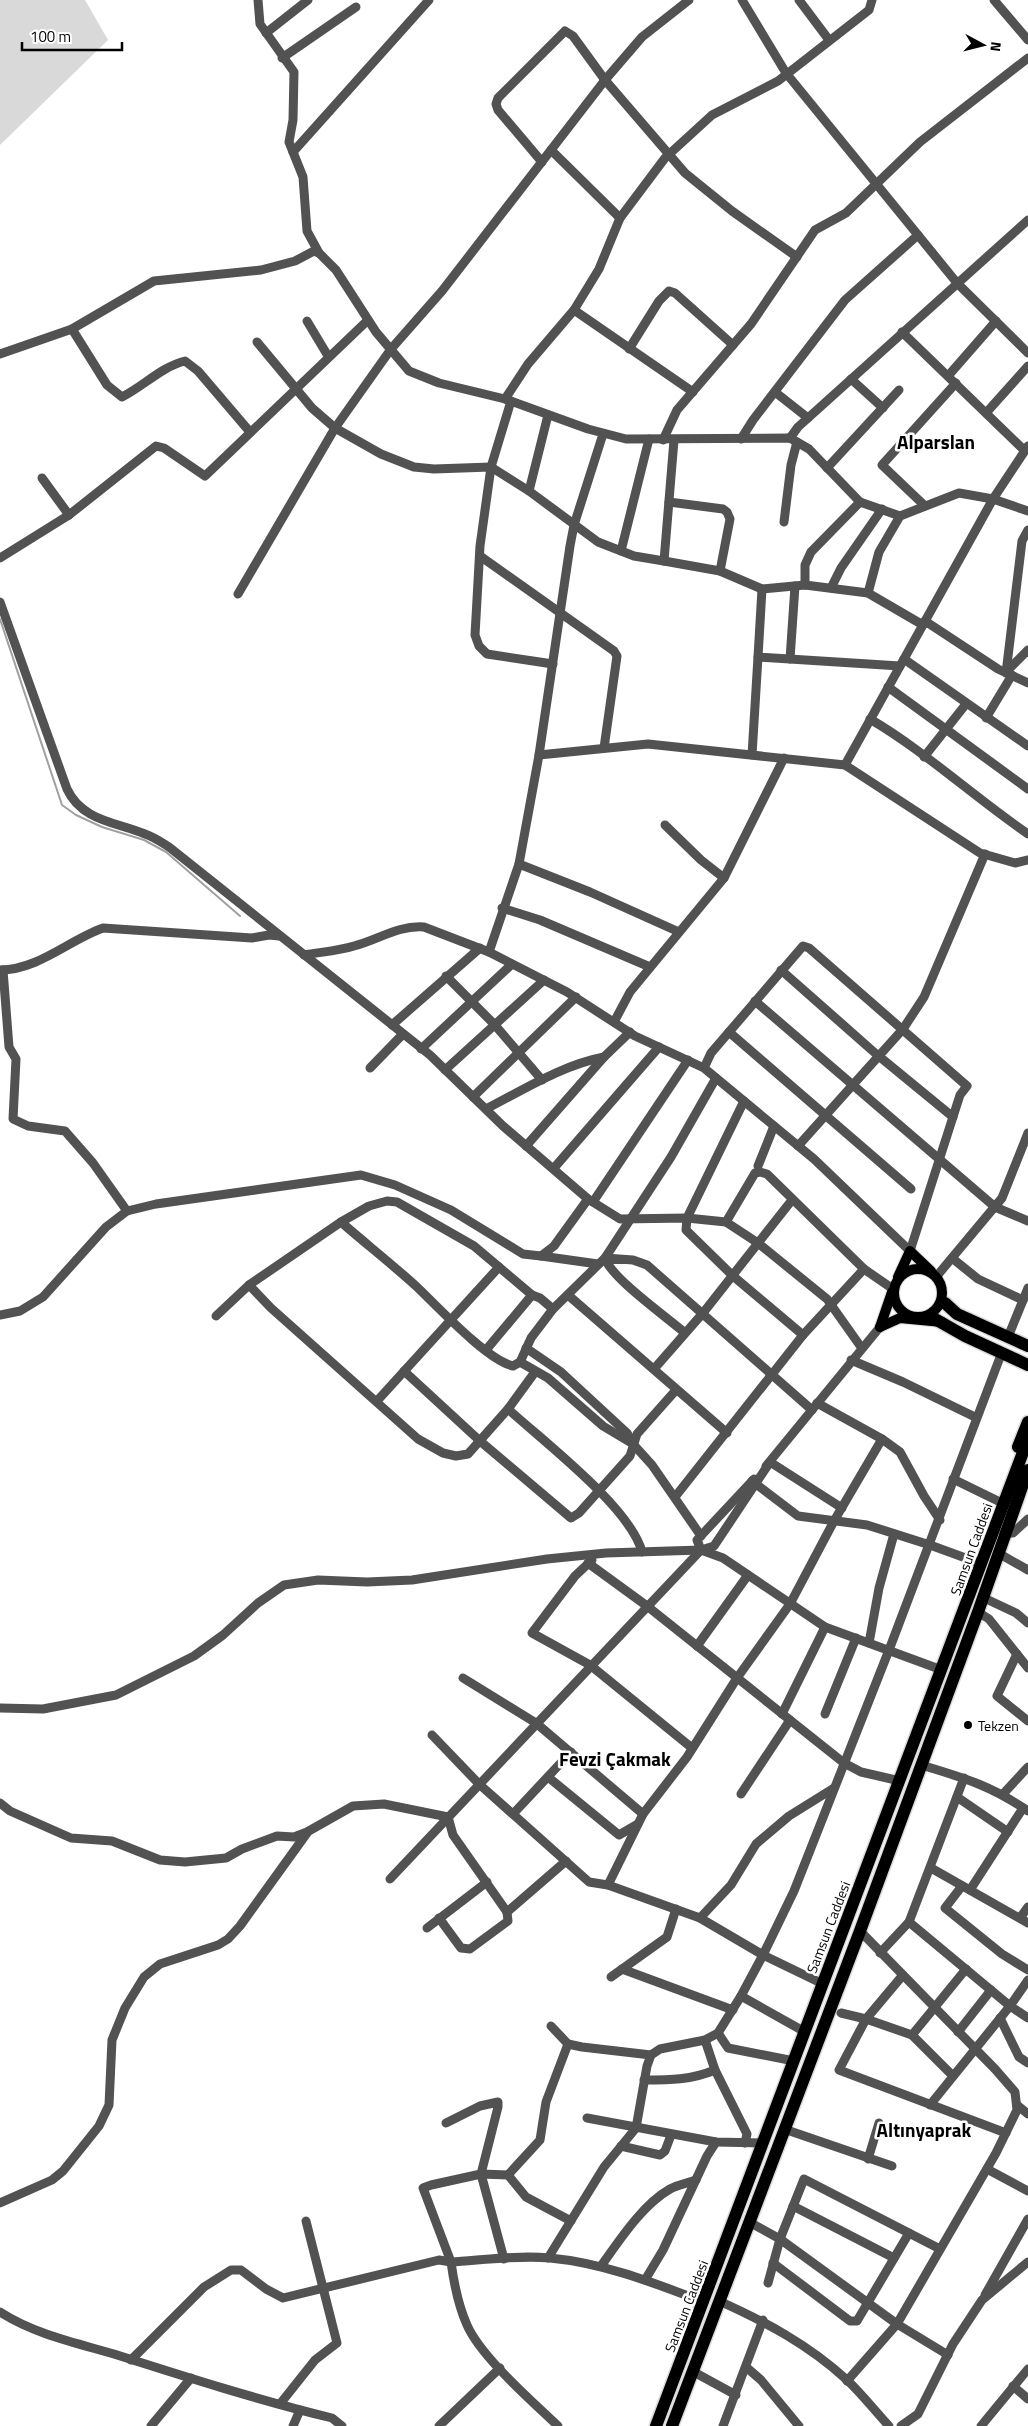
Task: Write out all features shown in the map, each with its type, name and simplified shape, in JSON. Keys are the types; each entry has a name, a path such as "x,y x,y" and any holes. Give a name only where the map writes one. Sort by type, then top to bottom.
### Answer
{"highway":[{"path":"944,1298 957,1314 1028,1346"},
{"path":"936,1320 1028,1365"},
{"path":"999,1532 998,1501 1028,1422"},
{"name":"Samsun Caddesi","path":"672,2426 860,1931 978,1612 998,1553 999,1532 1028,1439"},
{"name":"Samsun Caddesi","path":"656,2426 982,1564 1028,1470"},
{"path":"999,1532 1018,1514 1028,1489"}],"main road":[{"path":"880,1327 894,1286 910,1250 936,1277 944,1298 955,1318 1028,1352"},
{"path":"936,1277 930,1272 914,1269 899,1277 894,1286 894,1300 897,1307 903,1313 917,1318 932,1313 944,1298"},
{"path":"880,1327 900,1318 936,1320 1028,1360"}],"street":[{"path":"258,0 260,24 282,58 294,72 293,120 289,142 303,177 307,231 319,253 336,270 368,320 409,370 439,383 508,400 604,434 626,439 793,440 809,449 860,502 900,516"},
{"path":"266,33 308,0"},
{"path":"293,152 429,0"},
{"path":"238,594 335,428 391,349 442,291 605,80 642,37 689,0"},
{"path":"742,0 786,73 957,283 1028,353"},
{"path":"799,0 829,40"},
{"path":"553,664 488,654 479,646 475,636 480,556 491,467 508,400 528,364 574,310 599,269 620,218 669,155 712,115 778,81 869,10 872,0"},
{"path":"994,0 1028,40"},
{"path":"282,58 356,7"},
{"path":"542,162 498,110 496,104 498,98 565,31 574,36 605,80 685,173 732,212 796,257"},
{"path":"663,440 677,410 751,324 815,230 846,213 920,142 1028,58"},
{"path":"551,150 620,218"},
{"path":"784,522 793,440 808,418 1028,220"},
{"path":"741,440 845,300 918,235"},
{"path":"0,354 72,328 154,281 261,270 295,261 314,252 319,253"},
{"path":"629,349 659,300 669,291 675,294 733,345"},
{"path":"574,310 693,392"},
{"path":"0,558 69,515 156,446 164,448 205,476 328,356 368,320"},
{"path":"948,376 996,321"},
{"path":"308,322 328,356"},
{"path":"72,328 107,385 122,397 136,390 171,364 185,360 198,371 250,432"},
{"path":"845,765 993,499 1026,448 986,413 902,332"},
{"path":"257,342 312,408 335,428 381,454 414,467 434,470 491,467 529,491 598,542 634,556 720,571 762,589 800,585 868,593 1028,683"},
{"path":"986,413 1028,366"},
{"path":"851,379 883,408"},
{"path":"925,506 882,465 956,383"},
{"path":"827,468 899,390"},
{"path":"775,392 808,418"},
{"path":"529,491 548,415"},
{"path":"392,1025 446,976 484,950 519,864 539,755 574,525 604,434"},
{"path":"621,551 649,440"},
{"path":"664,561 674,440"},
{"path":"42,478 69,515"},
{"path":"868,593 879,552 900,516 959,493 993,499 1028,511"},
{"path":"669,502 723,509 727,512 730,519 720,571"},
{"path":"790,659 800,585 810,552 860,502"},
{"path":"831,588 841,568 882,510"},
{"path":"1009,674 1022,541 1028,530"},
{"path":"480,556 614,651 617,656 604,748"},
{"path":"752,755 762,589"},
{"path":"0,602 67,790 74,802 92,816 147,834 169,847 421,1049 446,1070 526,1146 590,1200 614,1216 629,1220 687,1218 726,1222 758,1243 830,1304 862,1347"},
{"path":"986,718 1009,674 1028,650"},
{"path":"758,657 902,662 1028,746"},
{"path":"888,688 1028,789"},
{"path":"924,757 966,704"},
{"path":"870,719 894,733 988,807 1028,834"},
{"path":"539,755 648,744 845,765 985,854 1015,862 1028,860"},
{"path":"614,1022 630,992 724,878 784,758"},
{"path":"666,825 702,860 724,878"},
{"path":"798,1146 903,1029 924,997 985,854"},
{"path":"519,864 590,892 679,932"},
{"path":"502,908 540,920 650,967"},
{"path":"304,955 354,946 402,928 414,926 424,927 484,950 576,997 630,1032 704,1068 798,1146 910,1250 952,1117 960,1095 967,1086 903,1029 809,948 803,946 711,1053 704,1068"},
{"path":"127,1211 94,1163 65,1130 28,1126 13,1119 16,1059 10,1047 2,970 42,960 85,934 103,928 252,938 269,935 281,937"},
{"path":"421,1049 512,964"},
{"path":"781,970 878,1056 952,1117"},
{"path":"446,976 494,1024 542,1080"},
{"path":"446,1070 544,980"},
{"path":"473,1097 576,997"},
{"path":"755,1001 995,1207 1028,1221"},
{"path":"526,1146 604,1057 630,1032"},
{"path":"729,1032 911,1189"},
{"path":"370,1068 403,1034"},
{"path":"554,1168 659,1047"},
{"path":"486,1109 542,1080 588,1060 604,1057"},
{"path":"541,1256 554,1246 590,1200 688,1060"},
{"path":"341,1222 486,1350 504,1364 513,1366 520,1362 531,1338 553,1309 601,1261 671,1157 716,1078"},
{"path":"744,1101 687,1218 686,1230 733,1276 803,1335"},
{"path":"758,1166 774,1126"},
{"path":"936,1277 1002,1198 1028,1132"},
{"path":"726,1222 754,1173 767,1174 864,1268 894,1286"},
{"path":"0,1315 20,1311 43,1297 106,1227 127,1211 156,1204 361,1176 395,1185 451,1210 523,1254 601,1261 633,1260 647,1265 703,1313 771,1376 814,1406 882,1439 900,1452 924,1496 940,1520"},
{"path":"654,1370 703,1313 792,1200"},
{"path":"216,1316 248,1285 341,1222 368,1206 387,1202 397,1202 474,1246 532,1295 540,1298 553,1309"},
{"path":"952,1258 978,1279 1023,1300"},
{"path":"601,1261 618,1278 685,1333"},
{"path":"378,1401 499,1267"},
{"path":"675,1497 803,1335 864,1268"},
{"path":"248,1285 418,1439 443,1453 456,1456 468,1454 508,1409 535,1372"},
{"path":"1008,1337 1028,1288"},
{"path":"486,1350 532,1295"},
{"path":"568,1295 727,1433"},
{"path":"880,1327 851,1360 753,1483 697,1540 702,1550 723,1558 825,1627 942,1670"},
{"path":"526,1348 561,1372 627,1433 633,1444 652,1465 675,1497 701,1536"},
{"path":"551,2026 568,2044 651,2055 660,2049 705,2040 718,2033 742,1996 794,1891 940,1520 953,1479 1002,1352"},
{"path":"851,1360 903,1382 976,1417"},
{"path":"520,1362 548,1378 603,1426 633,1444"},
{"path":"404,1371 480,1441 571,1518 579,1513 630,1456 637,1434 676,1390"},
{"path":"508,1409 599,1491 626,1519 642,1552"},
{"path":"608,1885 643,1814 692,1748 737,1678 790,1604 834,1521 882,1439"},
{"path":"770,1462 842,1508"},
{"path":"953,1479 998,1501"},
{"path":"753,1483 798,1516 867,1525 982,1564"},
{"path":"0,1708 43,1709 116,1695 194,1656 223,1635 258,1603 284,1585 318,1580 367,1582 412,1580 547,1559 600,1554 702,1550 714,1546 719,1540 753,1483"},
{"path":"999,1532 1013,1533 1028,1518"},
{"path":"869,1643 879,1588 894,1534"},
{"path":"390,1878 702,1550"},
{"path":"998,1553 1028,1570"},
{"path":"600,1554 575,1576 532,1633 590,1666 692,1748"},
{"path":"588,1563 647,1606 844,1763 861,1772 900,1781"},
{"path":"697,1646 748,1575"},
{"path":"982,1597 1016,1613 1028,1623"},
{"path":"978,1612 989,1618 1028,1668"},
{"path":"782,1714 825,1627"},
{"path":"825,1714 856,1638"},
{"path":"1017,1654 997,1696 1028,1721"},
{"path":"463,1678 536,1723 643,1814"},
{"path":"741,1794 790,1720"},
{"path":"432,1735 479,1784 589,1882 608,1885 700,1918 763,1955 823,1984"},
{"path":"513,1814 571,1752"},
{"path":"921,1765 964,1778 1003,1794 1026,1810 966,1888 945,1908 1002,1954 1028,1970"},
{"path":"1003,1794 1028,1767"},
{"path":"548,1777 619,1835 638,1824"},
{"path":"880,1953 909,1922 964,1778"},
{"path":"700,1918 731,1885 756,1844 789,1816 834,1788"},
{"path":"957,1797 1008,1832"},
{"path":"0,1802 10,1811 71,1838 112,1841 160,1860 185,1862 226,1858 266,1839 277,1836 294,1837 308,1832 353,1806 384,1804 448,1817"},
{"path":"439,1918 461,1948 470,1949 508,1922 507,1912 453,1835 448,1817"},
{"path":"0,2203 52,2180 63,2171 99,2126 109,2106 112,2040 125,2008 144,1977 160,1964 218,1945 228,1939 240,1926 308,1832"},
{"path":"507,1912 566,1861"},
{"path":"931,1868 1024,1920 1028,1907"},
{"path":"427,1928 487,1882"},
{"path":"612,1977 667,1937 676,1909"},
{"path":"909,1922 1010,2006 1028,2018"},
{"path":"847,2381 897,2324 987,2169 1017,2110 1015,2092 860,1931"},
{"path":"622,1969 733,2010"},
{"path":"912,2035 966,1969"},
{"path":"903,1975 866,2018 839,2070 1006,2132"},
{"path":"930,2105 1010,2006 1028,1980"},
{"path":"958,2032 991,1990"},
{"path":"742,1996 805,2032"},
{"path":"840,2013 866,2018 912,2035 953,2076"},
{"path":"1000,2018 1019,2057 1028,2063"},
{"path":"718,2033 728,2048 794,2061"},
{"path":"705,2040 715,2070 747,2134 745,2143"},
{"path":"508,2175 540,2140 546,2102 568,2044"},
{"path":"548,2258 604,2167 636,2128 644,2080 651,2055"},
{"path":"644,2080 682,2080 695,2078 715,2070"},
{"path":"446,2123 480,2106 498,2102 481,2174 504,2260"},
{"path":"1016,2105 1028,2114"},
{"path":"587,2118 716,2142 763,2143"},
{"path":"868,2159 879,2123"},
{"path":"784,2129 892,2166"},
{"path":"621,2146 660,2155 665,2151 671,2135"},
{"path":"645,2280 663,2250 716,2142"},
{"path":"987,2169 1028,2191"},
{"path":"558,2426 500,2368 467,2327 455,2291 451,2262 423,2188 431,2184 481,2174 508,2175 526,2197 571,2221"},
{"path":"768,2283 780,2239 804,2179 940,2249"},
{"path":"601,2266 627,2228 645,2210 670,2189 696,2180"},
{"path":"793,2206 894,2258"},
{"path":"901,2426 918,2414 948,2355 1028,2219"},
{"path":"280,2404 315,2360 338,2343 306,2221"},
{"path":"749,2222 780,2239 866,2303 948,2355"},
{"path":"773,2263 850,2321 857,2321 909,2233"},
{"path":"131,2360 204,2286 231,2270 241,2270 266,2289 284,2298 438,2260 451,2262 548,2258 601,2266 704,2302"},
{"path":"982,2300 1028,2262"},
{"path":"719,2301 763,2320 808,2348 847,2381 889,2426"},
{"path":"0,2312 18,2322 52,2336 332,2418 342,2426"},
{"path":"727,2424 763,2320"},
{"path":"746,2367 761,2380 798,2426"},
{"path":"440,2426 500,2368"},
{"path":"981,2426 1028,2369"},
{"path":"692,2371 736,2395"},
{"path":"152,2426 191,2378"},
{"path":"1013,2386 1028,2399"},
{"path":"293,2426 300,2410"}],"shaded area":[{"path":"0,0 85,0 108,40 0,145"}],"waterway":[{"path":"0,619 62,805 76,815 102,827 144,840 166,852 240,916"}],"place":[{"name":"Tekzen","path":"968,1725"}],"district":[{"name":"Alparslan","path":"936,441"},
{"name":"Fevzi Çakmak","path":"615,1758"},
{"name":"Altınyaprak","path":"924,2129"}]}
